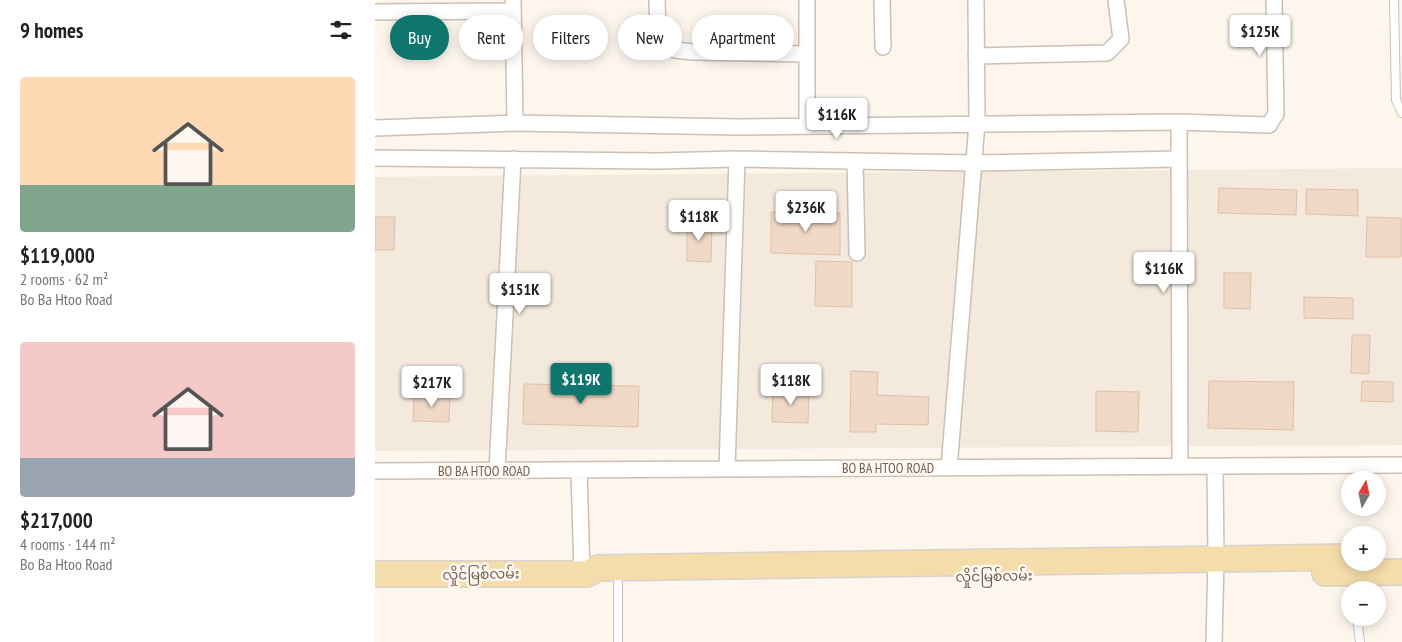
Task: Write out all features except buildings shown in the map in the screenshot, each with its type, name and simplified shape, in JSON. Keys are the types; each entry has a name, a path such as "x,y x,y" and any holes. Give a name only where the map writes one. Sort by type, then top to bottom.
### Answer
{"main road":[{"path":"1386,557 1402,557"},
{"name":"လှိုင်မြစ်လမ်း","path":"375,574 584,574 597,581 618,574 1216,566 1341,570"},
{"name":"လှိုင်မြစ်လမ်း","path":"1376,571 1402,572"}],"street":[{"path":"657,0 658,32 663,46 675,50 693,52 807,54"},
{"path":"807,0 807,126"},
{"path":"882,0 883,47"},
{"path":"949,468 977,123 976,0"},
{"path":"976,56 1107,53 1121,39 1116,0"},
{"path":"375,128 515,123 739,127 1179,122 1269,125 1276,114 1274,0"},
{"path":"375,12 513,5 515,123"},
{"path":"1179,122 1180,466"},
{"path":"375,158 657,161 737,159 974,163 1179,159"},
{"path":"497,470 513,159"},
{"path":"727,469 737,159"},
{"path":"855,161 857,253"},
{"name":"BO BA HTOO ROAD","path":"375,471 1402,465"},
{"path":"1214,642 1216,566 1215,466"},
{"path":"579,470 584,574"}],"lane":[{"path":"1394,0 1396,100 1402,113"},
{"path":"618,574 618,642"},
{"path":"1358,626 1360,642"}],"shaded area":[{"path":"1402,168 1402,445 375,451 375,177"}]}
